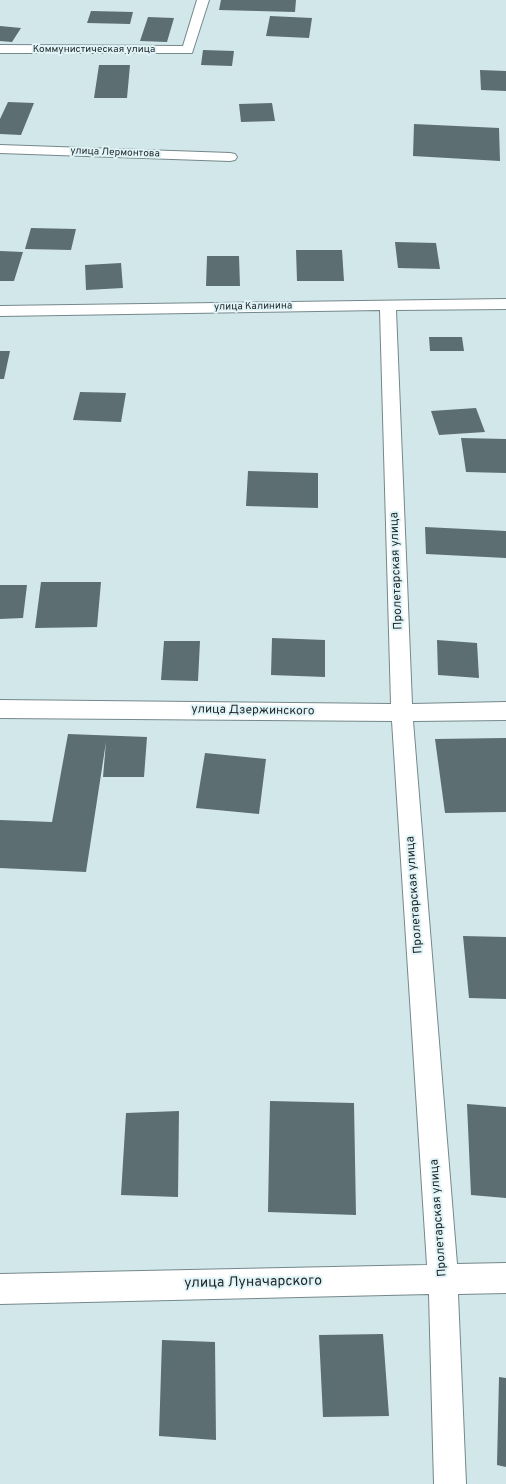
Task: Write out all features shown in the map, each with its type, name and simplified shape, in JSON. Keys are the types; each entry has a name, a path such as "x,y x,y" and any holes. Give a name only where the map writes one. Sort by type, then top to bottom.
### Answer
{"street":[{"name":"Коммунистическая улица","path":"0,49 188,50 203,0"},
{"name":"улица Лермонтова","path":"0,149 230,157"},
{"name":"улица Калинина","path":"0,311 506,304"},
{"name":"Пролетарская улица","path":"388,305 402,713 443,1279 450,1484"},
{"name":"улица Дзержинского","path":"0,709 402,713 506,711"},
{"name":"улица Луначарского","path":"0,1289 506,1278"}],"building":[{"path":"221,0 296,0 295,12 219,10"},
{"path":"91,11 133,12 130,24 87,23"},
{"path":"270,16 312,18 309,38 266,36"},
{"path":"148,17 174,18 167,42 140,41"},
{"path":"0,26 21,28 12,42 0,41"},
{"path":"203,50 234,51 232,66 201,65"},
{"path":"99,65 130,65 127,98 94,98"},
{"path":"480,70 506,71 506,91 481,90"},
{"path":"8,102 34,103 21,135 0,134 0,119"},
{"path":"272,103 275,121 241,122 239,104"},
{"path":"414,124 499,128 500,161 413,156"},
{"path":"31,228 76,229 71,250 25,249"},
{"path":"395,242 436,243 440,269 398,268"},
{"path":"296,250 342,250 344,281 297,281"},
{"path":"0,251 23,252 14,281 0,281"},
{"path":"207,256 239,256 240,286 206,286"},
{"path":"121,263 123,288 86,290 85,265"},
{"path":"429,337 462,337 464,351 430,351"},
{"path":"0,351 10,351 4,379 0,379"},
{"path":"80,392 126,393 121,422 73,420"},
{"path":"476,408 485,432 439,435 431,411"},
{"path":"461,438 506,439 506,473 466,472"},
{"path":"248,471 318,473 318,508 246,506"},
{"path":"425,527 506,531 506,558 426,554"},
{"path":"41,582 101,582 97,627 35,628"},
{"path":"0,585 27,585 23,618 0,619"},
{"path":"272,638 325,640 325,677 271,675"},
{"path":"437,640 477,643 479,678 438,675"},
{"path":"164,641 200,641 198,681 161,680"},
{"path":"68,734 147,737 144,777 103,777 106,742 86,872 0,868 0,820 52,822"},
{"path":"506,738 506,812 445,813 435,739"},
{"path":"205,753 266,759 259,814 196,808"},
{"path":"463,936 506,937 506,999 469,998"},
{"path":"270,1101 354,1103 356,1215 268,1212"},
{"path":"467,1104 506,1107 506,1198 471,1195"},
{"path":"179,1111 178,1197 121,1195 126,1113"},
{"path":"383,1334 389,1416 323,1417 319,1335"},
{"path":"162,1340 215,1342 216,1440 159,1436"},
{"path":"499,1377 506,1378 506,1467 497,1465"}]}
